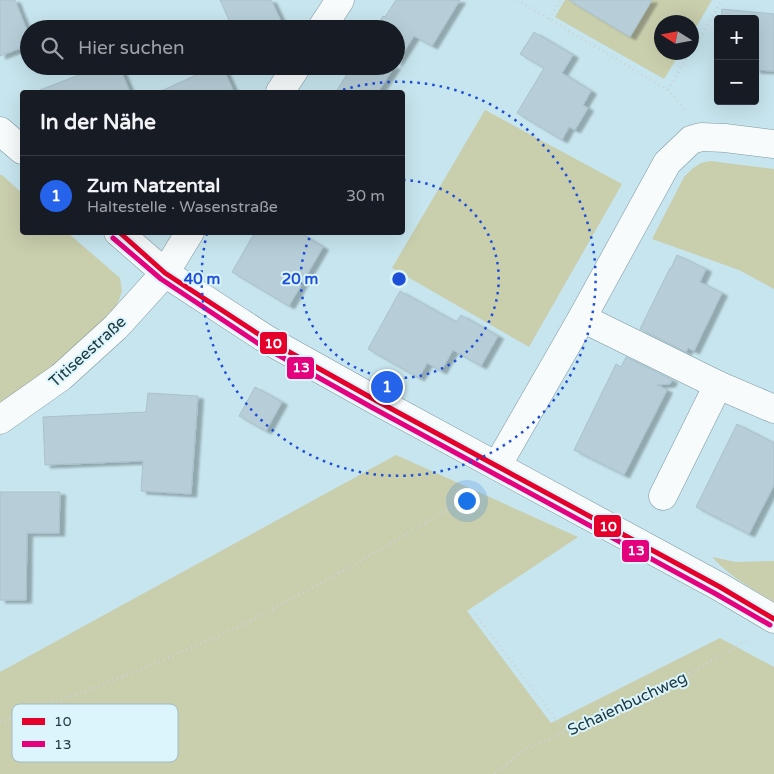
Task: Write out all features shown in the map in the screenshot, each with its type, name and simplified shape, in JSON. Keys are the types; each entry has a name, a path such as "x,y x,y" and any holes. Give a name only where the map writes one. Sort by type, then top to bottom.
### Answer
{"street":[{"path":"328,20 340,0"},
{"path":"281,90 291,75"},
{"path":"0,130 20,148"},
{"path":"491,477 582,318 667,163 691,140 701,137 774,144"},
{"path":"122,235 165,272 274,344 491,477 712,583 774,619"},
{"name":"Titiseestraße","path":"0,420 61,377 116,327 165,272 188,235"},
{"path":"582,318 718,385 774,410"},
{"path":"663,496 718,385"}],"path":[{"path":"517,0 668,90 685,110"},
{"path":"549,19 561,0"},
{"path":"699,39 722,0"},
{"path":"668,90 686,60"},
{"path":"49,704 104,684 239,627 345,570 491,477"},
{"path":"474,614 566,732"},
{"name":"Schaienbuchweg","path":"495,774 526,749 664,689 752,637"},
{"path":"0,722 12,718"}],"green space":[{"path":"565,0 579,0 576,5 630,37 652,0 712,0 699,22 699,15 654,15 654,60 676,60 664,79 555,17"},
{"path":"485,110 622,184 529,347 392,268"},
{"path":"710,161 774,169 774,289 739,270 652,239 684,177 701,163"},
{"path":"0,175 2,175 20,191 20,235 70,235 120,278 122,291 116,308 72,351 14,396 0,402"},
{"path":"396,455 578,537 467,611 551,723 720,638 774,667 774,774 0,774 0,672"},
{"path":"712,557 736,562 774,561 774,602 733,576"}],"building":[{"path":"0,0 15,0 23,20 20,20 20,48 0,56"},
{"path":"220,0 271,0 281,20 229,20"},
{"path":"396,0 460,0 432,46 414,36 405,50 405,20 381,20 383,16 385,17"},
{"path":"569,0 652,0 630,37"},
{"path":"722,9 774,14 774,71 759,70 759,15 721,15"},
{"path":"534,32 573,55 562,73 591,91 583,105 588,108 575,130 569,127 562,140 517,113 544,68 520,54"},
{"path":"79,75 123,75 129,90 40,90"},
{"path":"196,75 226,75 233,90 163,90"},
{"path":"346,75 389,75 379,90 337,90"},
{"path":"253,235 303,235 323,247 289,306 232,272"},
{"path":"677,255 706,269 700,282 722,293 694,351 688,348 686,352 640,329"},
{"path":"400,291 456,322 461,315 498,336 481,366 453,350 441,371 427,363 419,378 368,349"},
{"path":"626,357 672,380 670,384 657,385 667,390 624,475 574,450 616,364 621,367"},
{"path":"255,387 282,402 266,431 239,416"},
{"path":"148,393 198,396 191,494 141,491 143,461 45,465 43,417 146,412"},
{"path":"737,424 774,443 774,485 749,534 696,507"},
{"path":"0,492 60,492 59,533 27,533 26,600 0,600"}],"transit line":[{"name":"10","path":"122,235 165,273 266,339 720,587 774,619"},
{"name":"13","path":"113,238 161,279 262,346 770,625"}],"place":[{"name":"Zum Natzental","path":"387,387"}]}
